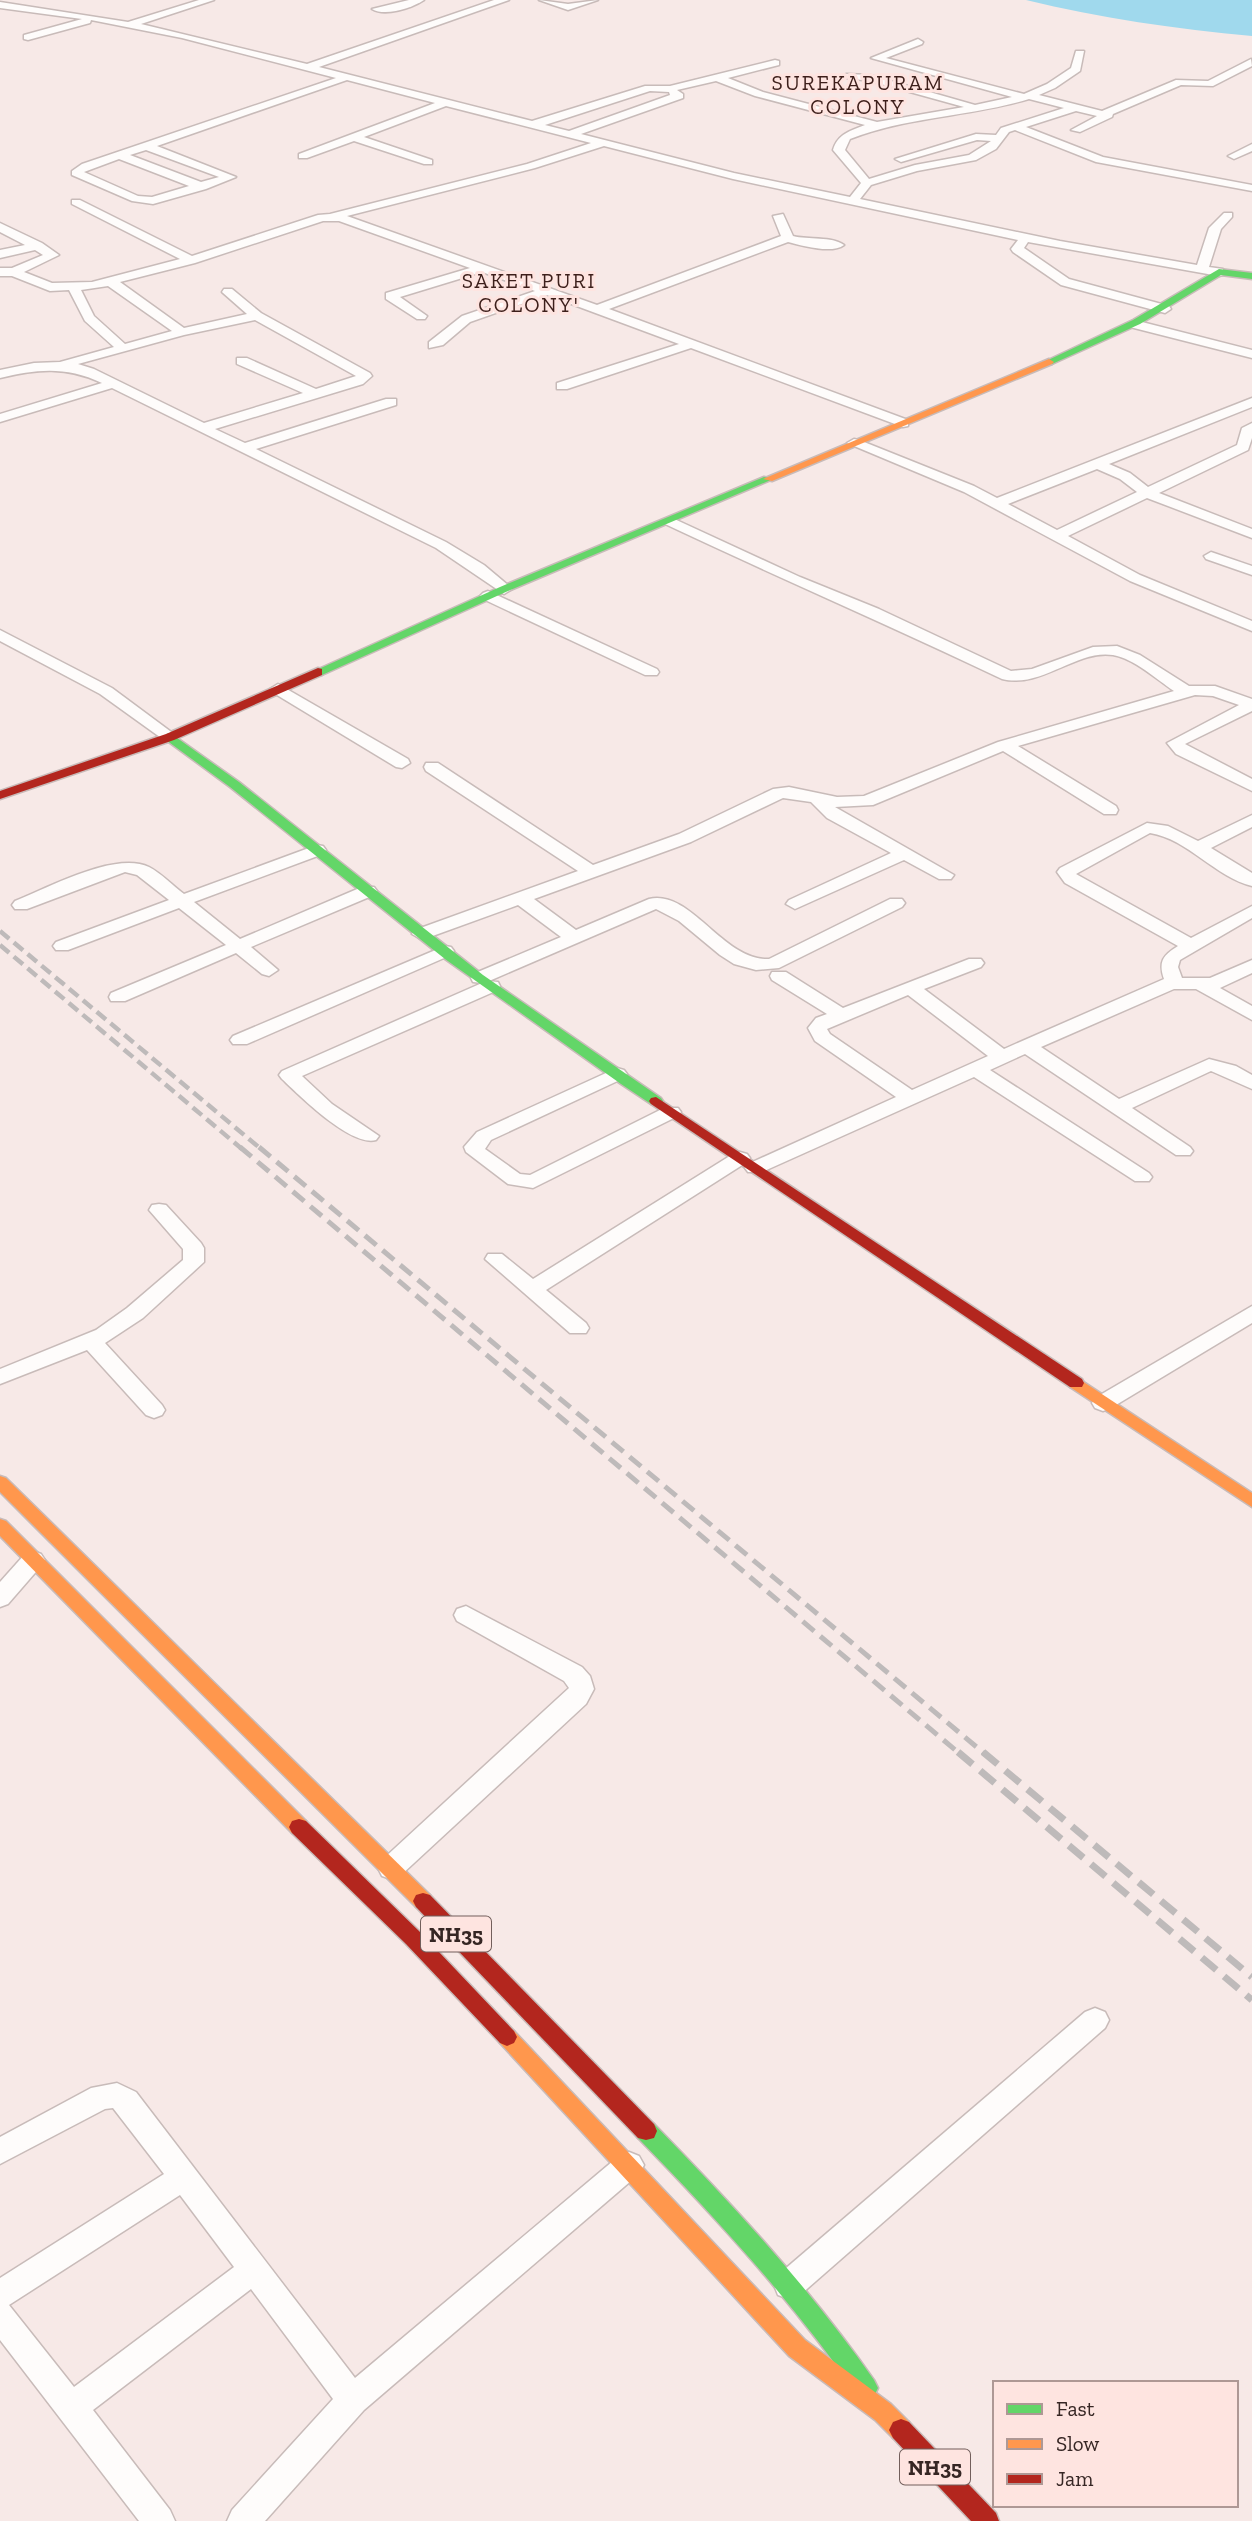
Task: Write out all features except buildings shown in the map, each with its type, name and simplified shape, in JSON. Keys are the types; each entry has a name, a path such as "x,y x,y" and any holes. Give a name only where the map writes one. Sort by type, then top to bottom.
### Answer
{"main road":[{"path":"0,795 170,737 496,593 904,423 1166,309 1219,272 1252,276"},
{"path":"170,737 233,781 421,934 485,982 671,1112 1252,1501"},
{"name":"NH35","path":"0,1482 391,1868 657,2142 789,2285 831,2335 883,2412 987,2521"},
{"name":"NH35","path":"0,1525 251,1780 413,1938 629,2165 797,2348 883,2412"}],"street":[{"path":"129,24 209,0"},
{"path":"377,9 395,8 419,0"},
{"path":"308,67 504,0"},
{"path":"544,0 568,7 593,0"},
{"path":"35,10 66,2"},
{"path":"0,5 129,24 733,176 1025,238 1219,272"},
{"path":"0,13 23,8"},
{"path":"28,37 96,18"},
{"path":"918,42 876,58 1098,114 1108,113 1180,82 1209,83 1235,74 1251,62"},
{"path":"867,183 839,150 841,142 855,133 877,125 1027,96 1066,78 1076,69 1080,53"},
{"path":"532,125 649,88 663,89 775,63"},
{"path":"850,76 870,78 975,107"},
{"path":"146,146 230,177 160,200 144,201 75,173 86,166 347,77"},
{"path":"716,77 751,91 877,125"},
{"path":"567,135 679,96 663,89"},
{"path":"751,91 738,95 738,99 805,119"},
{"path":"303,156 447,102"},
{"path":"853,200 867,183 915,168 972,159 986,152 1005,130 1074,108"},
{"path":"1076,130 1107,118 1108,113"},
{"path":"1016,127 1100,160 1252,188"},
{"path":"842,130 855,133"},
{"path":"354,137 428,162"},
{"path":"884,164 975,137 998,138"},
{"path":"7,272 50,287 74,288 111,282 332,216 484,179 601,143"},
{"path":"1234,156 1252,146"},
{"path":"119,155 202,187"},
{"path":"858,172 871,168"},
{"path":"76,202 191,260"},
{"path":"1202,269 1215,228 1228,215"},
{"path":"332,216 351,220 597,309 904,423"},
{"path":"779,216 779,224 788,238"},
{"path":"0,227 53,256 7,272"},
{"path":"597,309 788,238 803,243 838,245"},
{"path":"1025,238 1017,250 1053,276 1085,288 1166,309"},
{"path":"0,254 38,246"},
{"path":"421,316 390,296 483,268"},
{"path":"111,282 182,332"},
{"path":"74,288 89,318 119,344"},
{"path":"434,345 445,340 457,324 466,319 546,291"},
{"path":"203,428 365,376 257,316 228,292"},
{"path":"0,374 35,366 63,364 182,332 257,316"},
{"path":"1134,324 1252,354"},
{"path":"562,386 691,344"},
{"path":"242,360 313,393"},
{"path":"63,364 113,384 441,545 479,568 496,593 651,672"},
{"path":"0,418 113,384"},
{"path":"244,448 391,402"},
{"path":"998,503 1252,402"},
{"path":"1058,535 1243,447 1247,431 1252,427"},
{"path":"854,443 998,503 1145,582 1252,626"},
{"path":"1098,464 1125,476 1147,493 1252,534"},
{"path":"670,521 795,580 874,612 1008,676 1027,676 1106,649 1126,654 1187,692"},
{"path":"1211,556 1252,571"},
{"path":"0,635 106,691 170,737"},
{"path":"278,689 402,763"},
{"path":"421,934 685,838 769,796 789,792 837,802 867,801 1004,745 1194,690 1215,691 1251,705"},
{"path":"1251,705 1175,743 1182,751 1252,786"},
{"path":"1004,745 1110,810"},
{"path":"432,767 593,873"},
{"path":"815,797 833,814 945,875"},
{"path":"1198,848 1252,820"},
{"path":"1192,946 1071,880 1066,872 1147,828 1162,830 1198,848 1252,881"},
{"path":"62,946 317,850"},
{"path":"795,904 904,853"},
{"path":"21,905 125,867 143,871 269,970"},
{"path":"118,997 368,891"},
{"path":"521,898 573,937"},
{"path":"369,1136 325,1108 289,1075 573,937 655,903 671,907 741,960 763,966 773,964 896,903"},
{"path":"1174,983 1169,962 1172,957 1252,911"},
{"path":"240,1040 445,951"},
{"path":"910,1098 818,1032 817,1028 823,1022 975,963"},
{"path":"532,1289 748,1163 910,1098 1162,985 1223,982 1252,966"},
{"path":"779,976 842,1016"},
{"path":"1202,985 1252,1014"},
{"path":"910,988 1002,1057"},
{"path":"1027,1046 1183,1151"},
{"path":"1118,1107 1209,1065 1229,1070 1252,1083"},
{"path":"976,1069 1142,1177"},
{"path":"617,1074 484,1136 474,1147 476,1152 514,1181 533,1182 671,1112"},
{"path":"0,1377 91,1341 135,1313 193,1262 196,1255 194,1248 159,1210"},
{"path":"495,1259 578,1328"},
{"path":"1103,1403 1252,1313"},
{"path":"91,1341 154,1410"},
{"path":"0,1598 33,1560"},
{"path":"391,1868 577,1697 582,1689 582,1682 573,1674 466,1615"},
{"path":"789,2285 1095,2020"},
{"path":"0,2151 100,2097 117,2095 126,2101 353,2400"},
{"path":"243,2521 353,2400 629,2165"},
{"path":"0,2295 184,2177"},
{"path":"71,2408 254,2269"},
{"path":"0,2316 159,2521"}],"water":[{"path":"1026,0 1252,0 1252,36 1138,22"}],"railway":[{"path":"0,931 261,1149"},
{"path":"0,945 242,1149"},
{"path":"240,1147 960,1754"},
{"path":"259,1147 985,1754"},
{"path":"958,1752 1252,2000"},
{"path":"983,1752 1252,1977"}],"traffic: fast":[{"path":"1049,362 1137,322 1219,272 1252,276"},
{"path":"318,672 504,589 768,479"},
{"path":"170,737 235,784 450,956 537,1020 656,1101"},
{"path":"646,2131 734,2223 790,2287 866,2388"}],"traffic: slow":[{"path":"768,479 1049,362"},
{"path":"1076,1383 1252,1501"},
{"path":"0,1482 423,1901"},
{"path":"0,1525 299,1827"},
{"path":"507,2037 797,2348 883,2412 901,2430"}],"traffic: jam":[{"path":"0,795 170,737 318,672"},
{"path":"656,1101 1076,1383"},
{"path":"299,1827 413,1938 507,2037"},
{"path":"423,1901 646,2131"},
{"path":"901,2430 987,2521"}],"district":[{"name":"SUREKAPURAM COLONY","path":"858,94"},
{"name":"SAKET PURI COLONY'","path":"529,292"}]}
